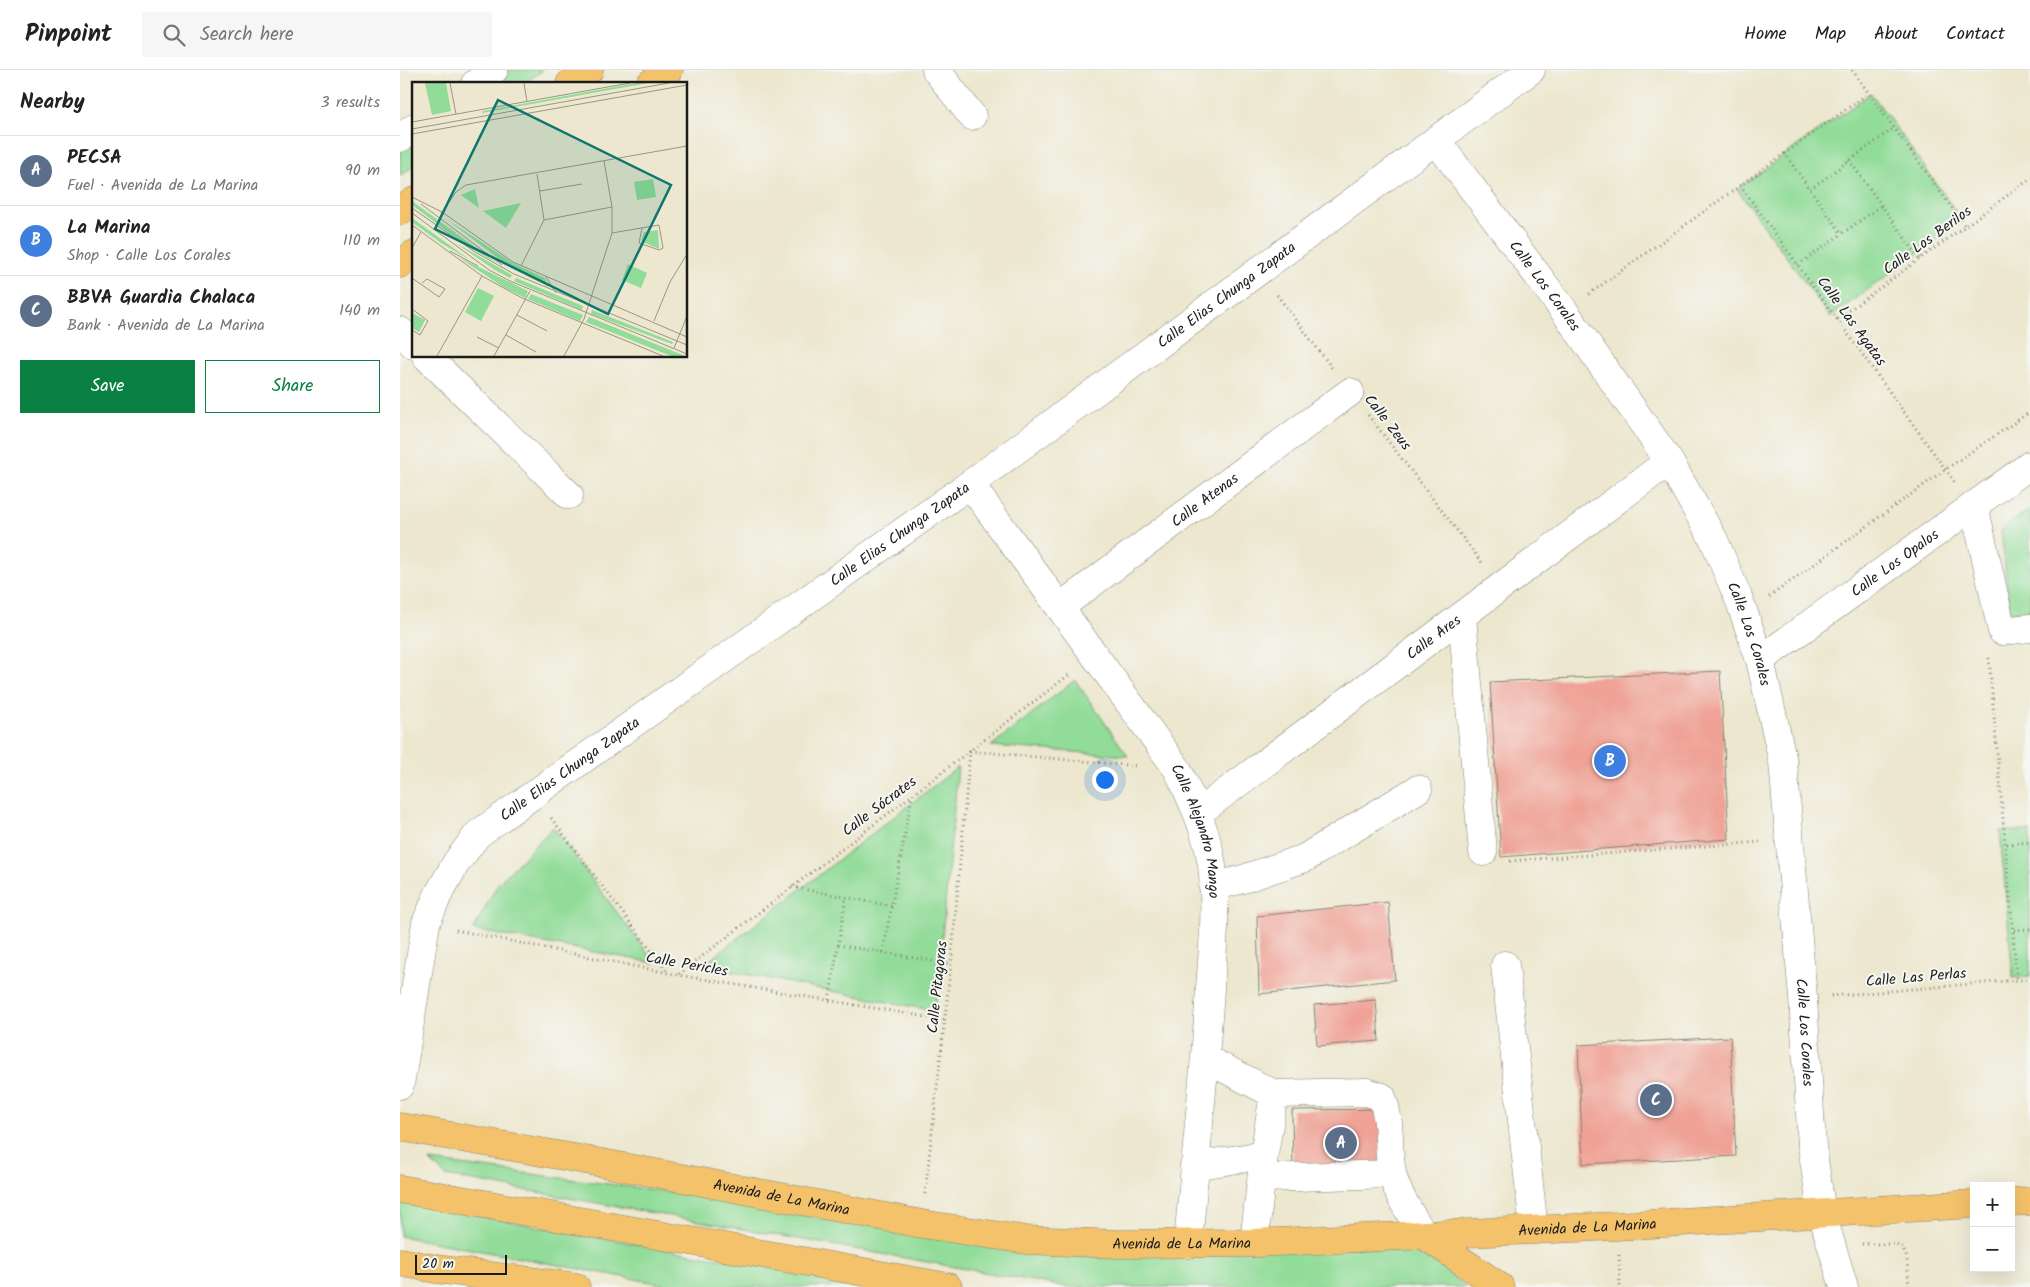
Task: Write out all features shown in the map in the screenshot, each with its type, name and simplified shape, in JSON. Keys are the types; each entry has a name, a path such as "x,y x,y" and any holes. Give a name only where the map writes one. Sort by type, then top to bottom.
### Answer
{"main road":[{"path":"573,82 589,70"},
{"path":"653,82 669,70"},
{"path":"400,211 412,202"},
{"path":"400,264 412,255"},
{"name":"Avenida de La Marina","path":"400,1127 608,1164 922,1224 1026,1240 1188,1244 1254,1242 1534,1230 1970,1204"},
{"path":"400,1189 948,1287"},
{"path":"2015,1202 2030,1201"},
{"path":"1424,1235 1500,1287"},
{"path":"400,1262 436,1269 576,1287"}],"street":[{"path":"478,82 494,70"},
{"path":"936,70 972,116"},
{"name":"Calle Elias Chunga Zapata","path":"400,1085 426,923 438,895 456,863 478,834 970,484 1531,70"},
{"path":"400,138 412,129"},
{"name":"Calle Los Corales","path":"1436,140 1565,312 1669,461 1714,540 1744,615 1760,660 1783,762 1803,998 1812,1146 1822,1214 1844,1287"},
{"path":"400,331 412,343"},
{"path":"428,358 569,496"},
{"name":"Calle Atenas","path":"1060,607 1350,392"},
{"name":"Calle Ares","path":"1198,813 1669,461"},
{"name":"Calle Los Opalos","path":"1760,660 2030,465"},
{"name":"Calle Alejandro Mango","path":"970,484 1178,770 1198,813 1212,865 1214,929 1206,1059 1194,1166 1188,1244"},
{"path":"1973,506 2002,631 2030,628"},
{"path":"1462,616 1483,852"},
{"path":"1213,886 1244,879 1305,858 1418,789"},
{"path":"1506,965 1534,1230"},
{"path":"1206,1059 1274,1094 1367,1092 1382,1097 1388,1114 1392,1174 1405,1205 1424,1235"},
{"path":"1254,1242 1274,1094"},
{"path":"1194,1166 1263,1166 1392,1174"}],"path":[{"path":"1852,70 1965,226"},
{"path":"1565,312 1869,93"},
{"path":"1810,188 1894,128"},
{"path":"1784,154 1842,234"},
{"path":"1849,160 1920,258"},
{"name":"Calle Los Berilos","path":"1837,319 2030,179"},
{"name":"Calle Las Agatas","path":"1740,185 1973,506"},
{"path":"1798,265 1882,205"},
{"name":"Calle Zeus","path":"1259,270 1350,392 1501,587"},
{"path":"1744,615 1946,469 2030,412"},
{"path":"2002,631 1987,635 2017,980"},
{"name":"Calle Sócrates","path":"678,975 1095,655"},
{"path":"970,751 1178,770"},
{"name":"Calle Pitagoras","path":"922,1224 951,964 970,751"},
{"path":"883,952 912,795"},
{"path":"548,814 669,973"},
{"path":"1483,852 1488,862 1789,840"},
{"path":"2006,844 2030,842"},
{"path":"791,887 892,906"},
{"path":"829,1000 846,898"},
{"name":"Calle Pericles","path":"426,923 678,975 945,1020"},
{"path":"2014,930 2030,929"},
{"path":"838,945 951,964"},
{"name":"Calle Las Perlas","path":"1803,998 2030,979"}],"green space":[{"path":"510,70 543,70 527,82 494,82"},
{"path":"1871,93 1963,221 1830,317 1737,189"},
{"path":"412,142 412,167 400,176 400,151"},
{"path":"2030,509 2030,611 2010,612 2001,530"},
{"path":"1075,680 1128,756 991,746"},
{"path":"958,767 935,1011 702,966"},
{"path":"553,827 655,963 473,930 498,884"},
{"path":"2000,831 2030,831 2030,976 2013,978"},
{"path":"430,1161 1122,1250 1417,1247 1466,1287 1067,1287 446,1176"},
{"path":"400,1202 879,1287 678,1287 400,1236"}],"building":[{"path":"1720,671 1729,839 1501,857 1490,682"},
{"path":"1388,902 1395,980 1259,994 1257,916"},
{"path":"1376,1000 1379,1041 1317,1046 1314,1005"},
{"path":"1730,1037 1736,1156 1583,1164 1578,1045"},
{"path":"1390,1109 1390,1175 1293,1177 1292,1110"}],"place":[{"name":"La Marina","path":"1610,761"},
{"name":"BBVA Guardia Chalaca","path":"1656,1100"},
{"name":"PECSA","path":"1341,1143"}]}
